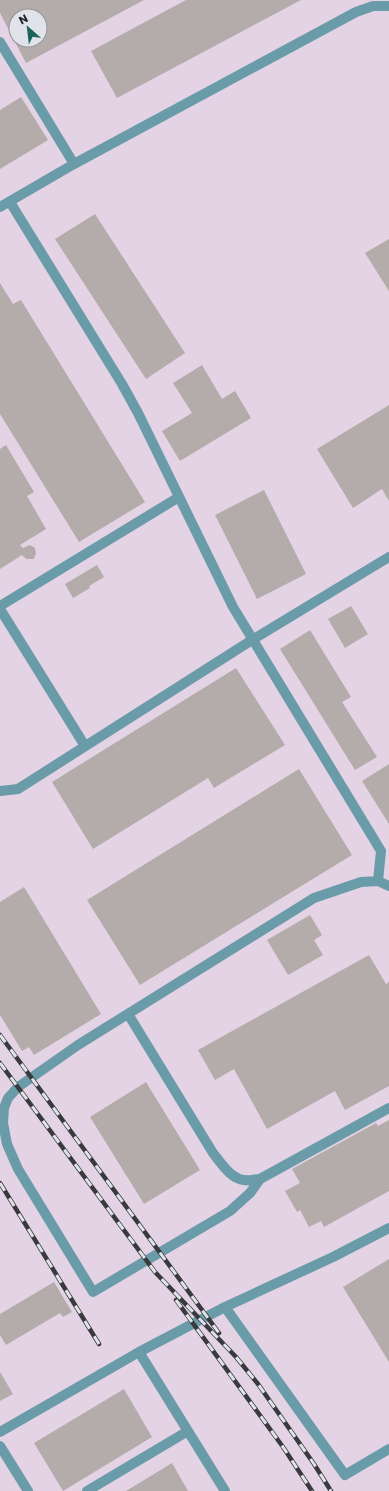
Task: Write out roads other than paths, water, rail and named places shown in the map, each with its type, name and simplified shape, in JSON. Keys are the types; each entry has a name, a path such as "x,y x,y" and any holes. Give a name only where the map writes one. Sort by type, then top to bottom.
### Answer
{"street":[{"path":"0,206 10,202 74,164 356,12 373,6 389,6"},
{"path":"0,42 74,164"},
{"path":"10,202 122,384 233,607 381,851 378,881"},
{"path":"0,606 179,497"},
{"path":"0,791 18,789 252,640 389,557"},
{"path":"0,609 85,746"},
{"path":"260,1179 250,1193 230,1211 93,1292 18,1170 7,1144 2,1123 4,1108 8,1098 18,1087 78,1045 314,898 361,882 378,881 389,886"},
{"path":"128,1014 213,1153 225,1168 235,1176 244,1180 260,1179 389,1108"},
{"path":"0,1432 139,1352 225,1307 334,1257 389,1228"},
{"path":"225,1307 345,1475 389,1449"},
{"path":"139,1352 225,1491"},
{"path":"87,1491 188,1431"},
{"path":"0,1446 28,1491"}],"railway":[{"path":"0,1035 219,1333"},
{"path":"0,1063 155,1272 236,1357 258,1384 331,1491"},
{"path":"0,1183 99,1344"},
{"path":"176,1300 283,1447 312,1491"}]}
